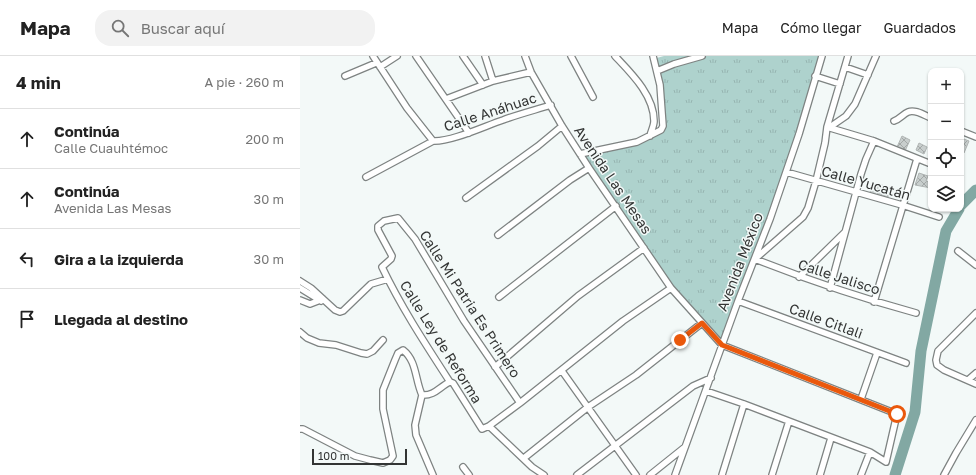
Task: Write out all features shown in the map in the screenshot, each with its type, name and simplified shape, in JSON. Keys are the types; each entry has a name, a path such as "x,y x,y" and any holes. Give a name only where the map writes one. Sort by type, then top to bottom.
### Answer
{"street":[{"path":"373,56 407,108 435,141"},
{"path":"345,76 378,65 397,56"},
{"path":"416,56 469,132"},
{"path":"463,56 483,85"},
{"path":"485,56 493,81"},
{"name":"Avenida Las Mesas","path":"525,56 527,65 562,126 589,168 672,288 702,323"},
{"path":"571,56 593,97"},
{"path":"615,56 630,72 643,90 651,106 654,122 650,136"},
{"path":"580,154 637,142 661,130 663,126 660,85 653,56"},
{"path":"656,71 699,56"},
{"name":"Avenida México","path":"675,475 738,301 770,219 799,134 822,56"},
{"path":"755,259 803,217 808,208 816,181 828,127 848,56"},
{"path":"828,127 846,116 855,104 876,56"},
{"path":"845,67 868,75"},
{"path":"446,99 493,81 531,72"},
{"path":"815,76 840,84"},
{"name":"Calle Anáhuac","path":"366,178 435,141 469,132 551,105"},
{"path":"894,121 908,112 914,111 928,117"},
{"path":"466,198 538,146 562,126"},
{"path":"828,127 874,141 928,163"},
{"path":"964,132 976,137"},
{"path":"830,288 856,192 866,160 874,141"},
{"path":"874,302 916,159"},
{"path":"498,235 570,180 589,168"},
{"name":"Calle Yucatán","path":"786,172 939,217"},
{"path":"499,297 616,206"},
{"name":"Calle Mi Patria Es Primero","path":"382,267 391,259 392,256 378,230 378,226 384,221 398,218 415,239 464,321 520,404"},
{"path":"799,277 846,231"},
{"path":"495,367 578,296 644,248"},
{"path":"958,251 976,265"},
{"name":"Calle Jalisco","path":"755,259 830,288 916,313"},
{"name":"Calle Ley de Reforma","path":"382,267 416,330 450,382 453,383 482,429 489,426"},
{"path":"300,288 340,312 343,311 371,284 388,279"},
{"path":"300,281 311,288 322,300"},
{"path":"544,475 532,467 489,426 520,404 623,321 672,288"},
{"path":"300,300 310,304 322,300"},
{"name":"Calle Citlali","path":"738,301 906,363"},
{"path":"976,313 938,351 936,360 937,365 944,370 976,384"},
{"path":"524,458 588,407 636,375 702,323 722,345 897,414 886,462 870,452 706,391"},
{"path":"300,332 307,338 319,343 336,345 367,354 373,351 383,340"},
{"path":"300,429 303,429 355,456 383,464 390,460 393,456 383,409 383,390 398,353 403,350 410,355 422,395 414,425 416,435 433,475"},
{"path":"861,399 877,353"},
{"path":"562,370 636,475"},
{"path":"968,380 976,373"},
{"path":"577,475 693,386 711,378"},
{"path":"422,395 428,396 440,390 450,382"},
{"path":"722,475 744,404"},
{"path":"944,475 976,420"},
{"path":"772,475 789,421"},
{"path":"820,475 831,438"},
{"path":"650,475 685,447"},
{"path":"861,475 870,452"},
{"path":"463,467 470,475"},
{"path":"532,467 536,475"}],"green space":[{"path":"664,56 822,56 799,134 722,345 671,288 580,154 637,142 661,130 660,85 653,59"}],"building":[{"path":"902,136 910,140 905,151 897,147"},
{"path":"964,139 969,141 964,153"},
{"path":"919,143 927,147 924,154 916,150"},
{"path":"919,173 928,176 926,181 928,182 928,187 915,185"},
{"path":"872,183 890,187 888,197 870,193"}],"waterway":[{"path":"964,202 976,190"},
{"path":"895,475 915,412 921,351 946,231 957,212"}],"route":[{"path":"680,340 702,323 722,345 897,414"}]}
